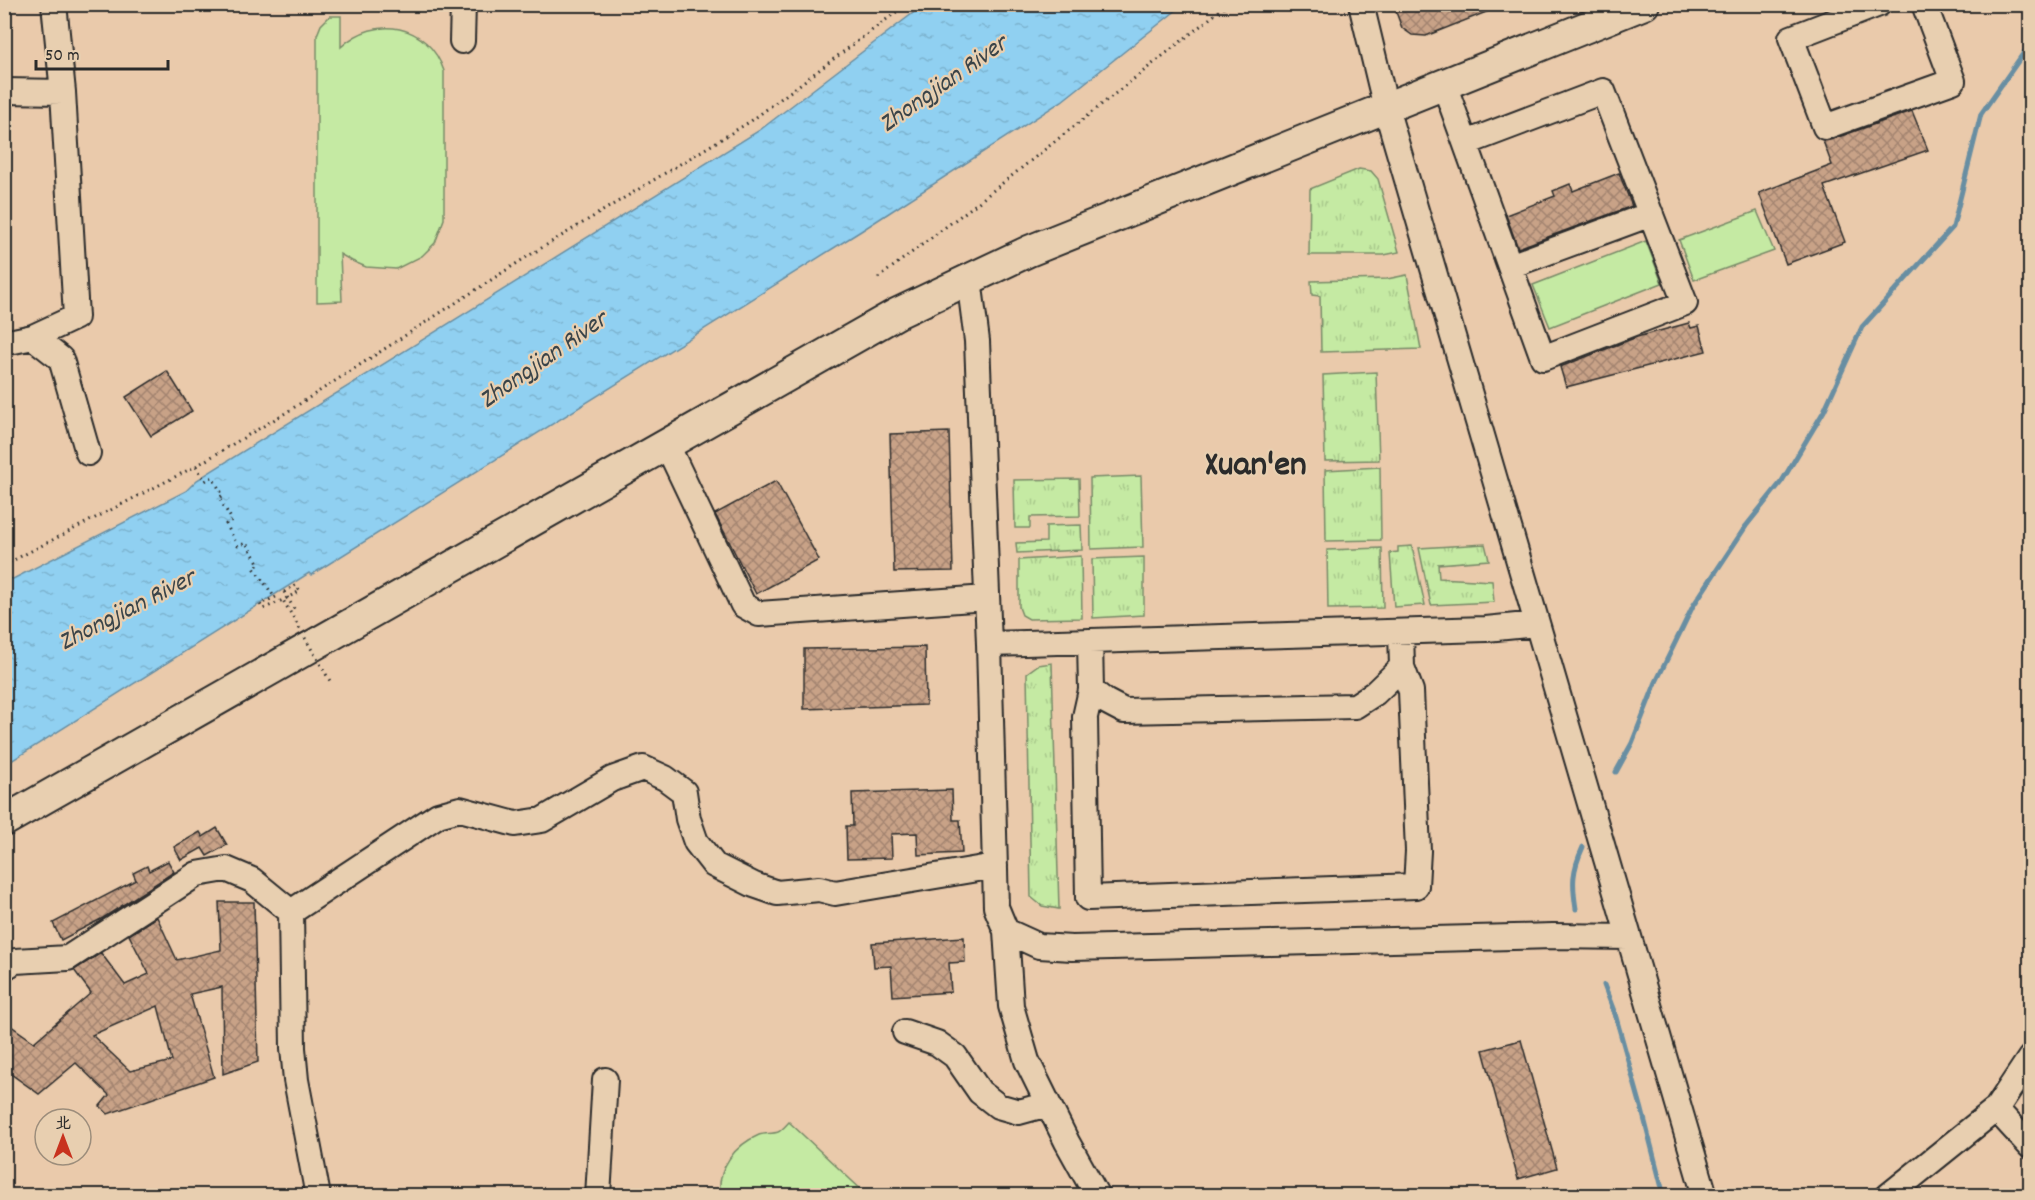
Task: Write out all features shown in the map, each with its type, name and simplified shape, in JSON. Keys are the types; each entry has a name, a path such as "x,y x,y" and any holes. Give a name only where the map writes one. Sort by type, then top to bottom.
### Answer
{"main road":[{"path":"4,821 898,313 1029,250 1644,4"}],"street":[{"path":"4,343 33,337 76,317 63,92 54,4"},
{"path":"462,42 463,4"},
{"path":"1361,4 1386,108 1705,1196"},
{"path":"1879,4 1825,14 1791,38 1825,127 1953,81 1924,4"},
{"path":"1444,84 1543,358 1685,303 1603,92 1466,143"},
{"path":"4,91 63,92"},
{"path":"1510,266 1651,214"},
{"path":"969,279 977,341 989,644 996,907 1006,931 1011,1006 1027,1061 1097,1196"},
{"path":"33,337 62,359 88,453"},
{"path":"667,445 743,606 759,614 987,598"},
{"path":"989,644 1486,629 1537,624"},
{"path":"1090,641 1091,690 1085,717 1088,898 1416,886 1418,851 1411,691 1402,667 1401,632"},
{"path":"1091,690 1124,711 1355,706 1376,693 1402,667"},
{"path":"291,912 438,815 460,809 515,824 542,820 612,779 643,768 665,778 684,792 688,819 696,842 714,865 754,885 777,893 819,889 835,893 994,866"},
{"path":"4,968 15,961 68,958 197,874 226,869 252,880 291,912 293,1048 296,1080 318,1196"},
{"path":"1006,931 1039,946 1072,948 1553,936 1629,937"},
{"path":"905,1032 937,1043 955,1056 980,1092 998,1106 1019,1112 1048,1104"},
{"path":"1888,1196 1996,1109 2031,1058"},
{"path":"598,1196 605,1080"},
{"path":"1996,1109 2031,1146"}],"path":[{"path":"4,565 196,466 287,412 525,258 751,121 907,4"},
{"path":"878,279 1228,4"},
{"path":"196,466 205,481 212,477 223,495 219,498 232,520 226,524 238,546 246,543 259,564 254,568 274,596 260,604 263,609 283,600 300,591 297,585 284,592 296,612"},
{"path":"283,600 330,681"}],"green space":[{"path":"330,16 341,16 341,47 370,30 400,29 414,34 436,55 444,71 444,219 435,243 422,256 396,269 366,267 340,254 342,301 317,302 317,35 321,25"},
{"path":"1359,169 1371,171 1378,179 1399,252 1384,255 1309,255 1310,189"},
{"path":"1757,211 1774,251 1694,280 1679,240"},
{"path":"1646,241 1662,283 1550,327 1533,285"},
{"path":"1407,275 1421,349 1321,352 1320,296 1312,295 1311,281 1387,279"},
{"path":"1376,372 1379,460 1325,461 1323,375"},
{"path":"1380,467 1381,540 1326,541 1325,470"},
{"path":"1141,476 1143,547 1091,549 1090,478"},
{"path":"1079,479 1080,516 1030,517 1030,528 1015,528 1014,480"},
{"path":"1081,525 1082,550 1017,553 1016,543 1046,542 1046,526"},
{"path":"1485,544 1489,560 1438,564 1439,578 1492,581 1494,602 1431,605 1419,548"},
{"path":"1412,546 1425,605 1394,607 1390,553 1398,552 1398,547"},
{"path":"1382,548 1383,608 1328,609 1327,550"},
{"path":"1081,556 1082,618 1029,619 1022,615 1019,607 1019,560"},
{"path":"1144,557 1144,615 1093,618 1092,559"},
{"path":"1052,663 1059,909 1042,906 1031,897 1027,673 1038,665"},
{"path":"789,1122 867,1195 720,1195 721,1176 735,1151 759,1135 778,1132"}],"water":[{"name":"Zhongjian River","path":"925,4 1183,5 1062,101 861,231 311,575 309,573 5,765 5,577 13,579 186,491 197,480 760,130"}],"building":[{"path":"1393,4 1504,5 1426,36 1412,35 1402,28"},
{"path":"1912,111 1928,150 1824,186 1845,242 1786,264 1759,193 1832,165 1823,141"},
{"path":"1619,173 1632,206 1518,248 1506,215 1555,196 1553,191 1570,184 1573,191"},
{"path":"1689,323 1691,328 1699,326 1706,351 1566,387 1560,367 1637,337"},
{"path":"167,371 192,411 151,436 126,397"},
{"path":"949,432 953,571 894,572 890,434"},
{"path":"776,481 819,560 756,594 715,514"},
{"path":"925,647 926,705 804,709 804,649"},
{"path":"952,790 953,820 960,820 962,853 918,855 917,833 891,834 892,858 847,859 846,826 853,826 852,793"},
{"path":"217,828 227,845 207,856 202,848 181,860 174,847 200,832 203,837"},
{"path":"168,861 174,872 103,918 61,940 53,923 136,880 133,873 147,866 149,871"},
{"path":"219,902 254,902 258,1062 223,1074 222,987 190,994 214,1077 108,1114 100,1106 109,1095 76,1063 39,1094 4,1069 4,1021 34,1042 91,993 74,970 101,953 125,985 149,974 129,935 157,917 177,960 221,950","holes":["158,1006 172,1061 130,1071 92,1035"]},
{"path":"964,937 965,962 949,963 951,992 893,996 891,966 874,967 872,943"},
{"path":"1521,1040 1557,1168 1518,1179 1483,1050"}],"waterway":[{"path":"1616,772 1632,743 1656,682 1693,606 1746,526 1782,481 1824,411 1862,327 1953,227 1981,114 2030,44"},
{"path":"1576,909 1574,877 1583,847"},
{"path":"1604,985 1615,1014 1664,1196"}],"district":[{"name":"Xuan'en","path":"1256,461"}]}
